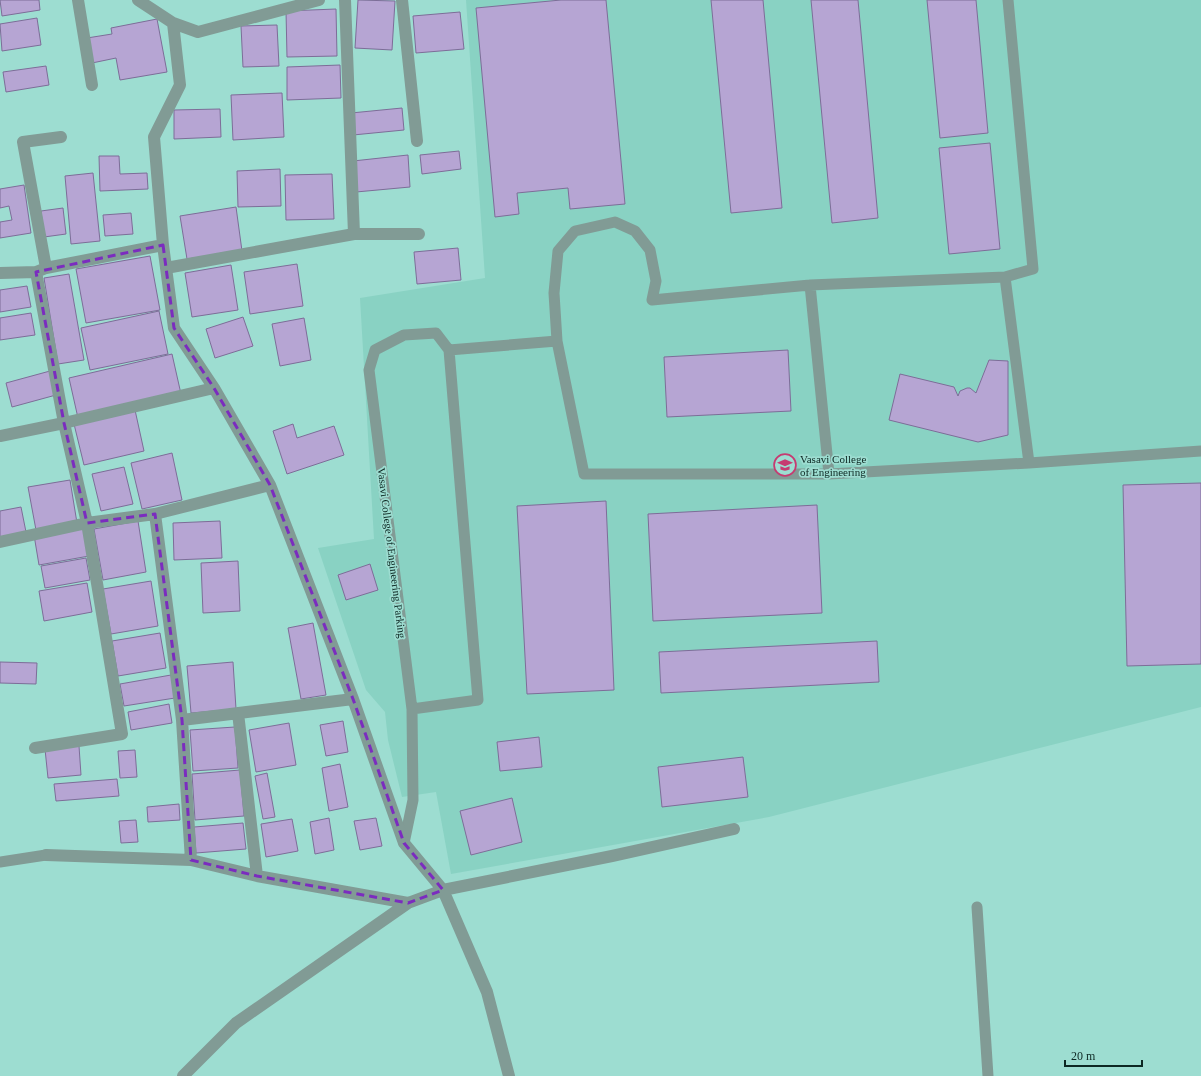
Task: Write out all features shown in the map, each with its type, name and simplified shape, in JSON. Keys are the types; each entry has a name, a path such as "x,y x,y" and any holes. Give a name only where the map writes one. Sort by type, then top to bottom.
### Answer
{"street":[{"path":"78,0 92,85"},
{"path":"138,0 173,23 198,32 313,0"},
{"path":"346,0 354,234"},
{"path":"402,0 417,141"},
{"path":"173,23 180,85 154,137 163,245 174,328 214,388 270,485 353,699 404,843 443,890 487,992 509,1076"},
{"path":"35,748 122,734 87,523 64,423 23,142 61,137"},
{"path":"166,268 354,234 419,234"},
{"path":"0,273 41,270 163,245"},
{"path":"0,436 64,423 214,388"},
{"path":"0,542 87,523 155,514 270,485"},
{"path":"155,514 182,720 191,860"},
{"path":"182,720 353,699"},
{"path":"238,713 257,876"},
{"path":"183,1076 236,1023 408,903 443,890 612,856 734,829"},
{"path":"46,855 191,860 257,876 408,903"}],"lane":[{"path":"1008,0 1033,269 1005,277 810,285 652,300 656,281 650,250 635,231 615,222 575,231 558,251 554,293 557,341 584,474 830,474 1029,463 1201,451"},
{"path":"1005,277 1029,463"},
{"path":"810,285 830,474"},
{"name":"Vasavi College of Engineering Parking","path":"404,843 413,800 412,709 369,370 375,350 404,335 436,333 450,350"},
{"path":"412,709 478,700 450,350 557,341"},
{"path":"0,862 46,855"},
{"path":"977,907 988,1076"}],"highlighted area":[{"path":"163,245 174,328 214,388 270,485 353,699 404,843 443,890 408,903 257,876 191,860 182,720 155,514 87,523 64,423 36,272"}],"shaded area":[{"name":"Vasavi College of Engineering","path":"466,0 1201,0 1201,707 769,817 451,874 436,792 402,797 388,740 385,712 366,690 318,548 374,539 360,298 485,278"}],"building":[{"path":"0,0 39,0 40,10 2,16"},
{"path":"358,0 395,1 392,50 355,48"},
{"path":"561,0 606,0 625,204 570,209 568,188 517,193 519,214 495,217 476,8"},
{"path":"711,0 763,0 782,208 731,213"},
{"path":"811,0 858,0 878,218 832,223"},
{"path":"927,0 976,0 988,133 940,138"},
{"path":"336,9 337,56 287,57 286,11"},
{"path":"460,12 464,49 416,53 413,16"},
{"path":"37,18 41,45 2,51 0,24"},
{"path":"157,19 167,72 120,80 116,58 92,63 87,38 112,34 111,28"},
{"path":"277,25 279,66 243,67 241,26"},
{"path":"340,65 341,98 287,100 287,67"},
{"path":"46,66 49,85 6,92 3,72"},
{"path":"282,93 284,137 233,140 231,95"},
{"path":"402,108 404,130 353,135 351,113"},
{"path":"220,109 221,137 174,139 174,110"},
{"path":"990,143 1000,249 949,254 939,148"},
{"path":"459,151 461,169 422,174 420,155"},
{"path":"408,155 410,187 356,192 353,161"},
{"path":"99,156 119,156 120,174 147,173 148,189 100,191"},
{"path":"280,169 281,206 238,207 237,171"},
{"path":"93,173 100,241 71,244 65,176"},
{"path":"332,174 334,219 286,220 285,175"},
{"path":"24,185 31,233 0,238 0,222 12,220 9,206 0,208 0,189"},
{"path":"236,207 242,251 187,259 180,216"},
{"path":"63,208 66,234 44,237 41,211"},
{"path":"131,213 133,234 105,236 103,215"},
{"path":"458,248 461,280 417,284 414,252"},
{"path":"150,256 160,310 86,323 76,269"},
{"path":"297,264 303,306 250,314 244,272"},
{"path":"231,265 238,310 192,317 185,273"},
{"path":"69,274 84,360 58,364 44,278"},
{"path":"27,286 31,307 0,312 0,290"},
{"path":"159,311 168,354 90,370 81,328"},
{"path":"31,313 35,335 0,340 0,318"},
{"path":"243,317 253,346 215,358 206,329"},
{"path":"304,318 311,360 280,366 272,324"},
{"path":"788,350 791,411 667,417 664,357"},
{"path":"172,354 181,394 78,418 69,378"},
{"path":"989,360 1008,361 1008,435 978,442 889,420 900,374 954,387 958,396 960,391 967,388 970,388 976,393"},
{"path":"50,371 56,395 12,407 6,383"},
{"path":"135,410 144,451 84,465 74,424"},
{"path":"293,424 297,438 334,426 344,455 287,474 273,431"},
{"path":"172,453 182,500 142,509 131,463"},
{"path":"124,467 133,504 101,511 92,474"},
{"path":"70,480 77,523 36,530 28,487"},
{"path":"1201,483 1201,664 1127,666 1123,485"},
{"path":"606,501 614,690 527,694 517,506"},
{"path":"817,505 822,613 653,621 648,514"},
{"path":"21,507 26,532 0,537 0,511"},
{"path":"138,521 146,572 103,580 94,529"},
{"path":"220,521 222,558 174,560 173,523"},
{"path":"83,527 89,556 39,565 34,535"},
{"path":"86,558 90,580 45,588 41,566"},
{"path":"238,561 240,611 203,613 201,563"},
{"path":"370,564 378,590 346,600 338,575"},
{"path":"151,581 158,626 111,634 103,589"},
{"path":"87,583 92,612 44,621 39,591"},
{"path":"313,623 326,695 301,699 288,628"},
{"path":"160,633 166,668 118,676 112,641"},
{"path":"877,641 879,682 661,693 659,652"},
{"path":"0,662 37,663 36,684 0,683"},
{"path":"233,662 236,709 191,713 187,666"},
{"path":"171,675 175,698 124,706 120,684"},
{"path":"169,704 172,723 131,730 128,712"},
{"path":"343,721 348,752 326,756 320,725"},
{"path":"289,723 296,765 256,772 249,730"},
{"path":"235,727 238,768 193,771 190,730"},
{"path":"539,737 542,767 500,771 497,742"},
{"path":"79,746 81,775 48,778 45,749"},
{"path":"135,750 137,777 120,778 118,751"},
{"path":"743,757 748,797 662,807 658,767"},
{"path":"340,764 348,807 329,811 322,768"},
{"path":"240,770 244,816 195,820 192,774"},
{"path":"267,773 275,817 263,819 255,776"},
{"path":"117,779 119,796 56,801 54,784"},
{"path":"512,798 522,842 471,855 460,811"},
{"path":"179,804 180,820 148,822 147,807"},
{"path":"329,818 334,850 315,854 310,822"},
{"path":"376,818 382,846 360,850 354,821"},
{"path":"292,819 298,851 266,857 261,824"},
{"path":"136,820 138,842 121,843 119,821"},
{"path":"243,823 246,849 196,853 194,827"}],"place":[{"name":"Vasavi College of Engineering","path":"785,465"}]}
